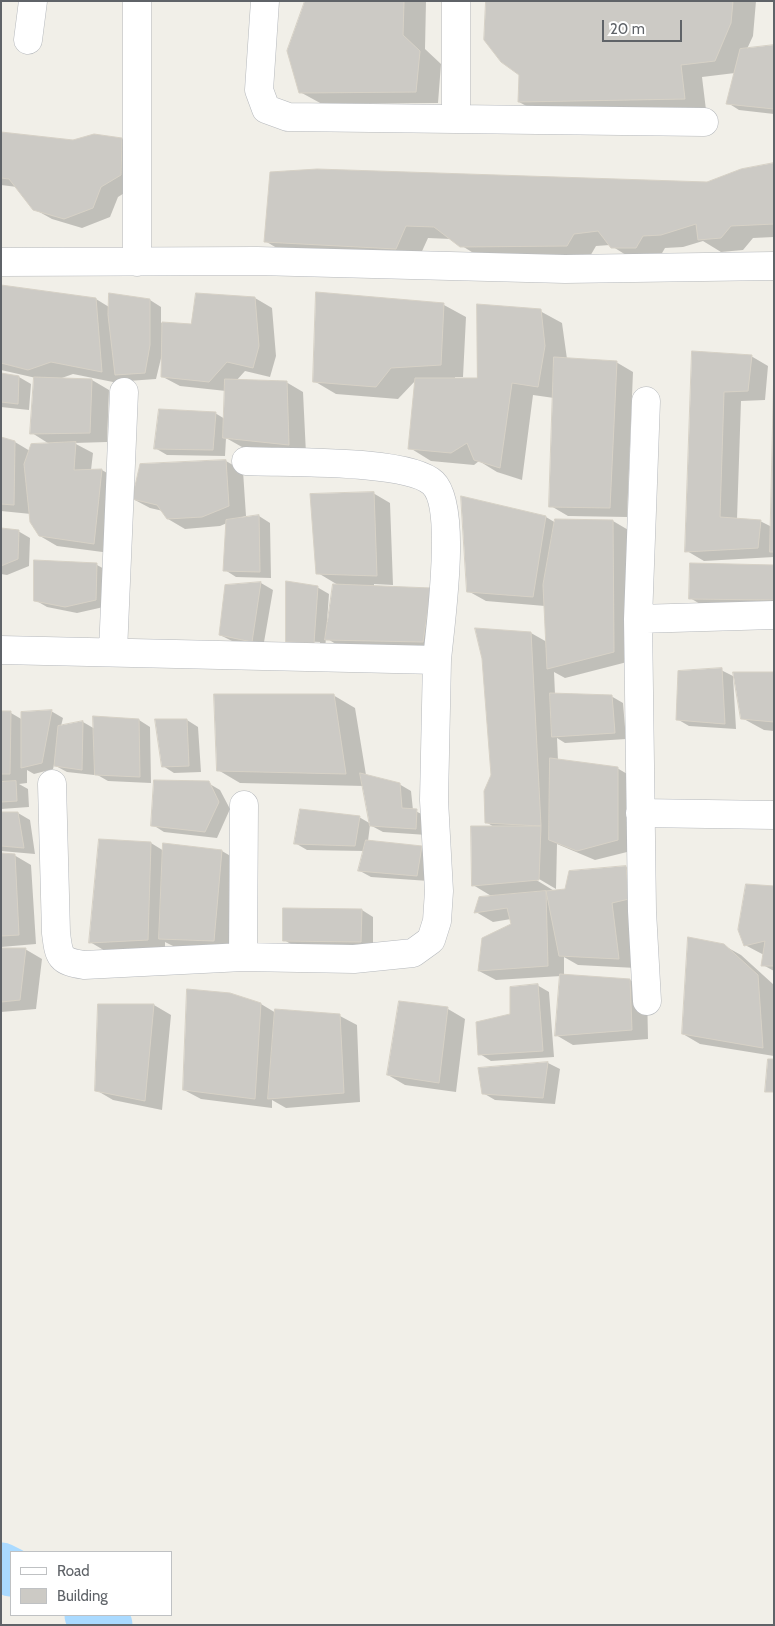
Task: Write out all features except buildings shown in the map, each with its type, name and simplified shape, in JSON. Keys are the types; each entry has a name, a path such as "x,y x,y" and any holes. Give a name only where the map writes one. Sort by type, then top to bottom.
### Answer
{"street":[{"path":"28,40 33,1"},
{"path":"136,262 137,1"},
{"path":"265,1 259,90 266,109 288,117 704,122"},
{"path":"456,1 456,118"},
{"path":"1,262 266,261 565,269 774,266"},
{"path":"113,652 124,392"},
{"path":"646,401 638,619 640,813 646,1001"},
{"path":"52,784 56,933 58,953 66,962 84,965 243,957 354,959 413,953 432,940 437,920 439,891 434,800 437,660 446,523 443,500 433,483 406,471 370,465 246,462"},
{"path":"638,619 774,615"},
{"path":"1,650 437,660"},
{"path":"243,957 244,805"},
{"path":"640,813 774,815"}],"waterway":[{"path":"1,1567 10,1572"},
{"path":"91,1616 108,1625"}]}
